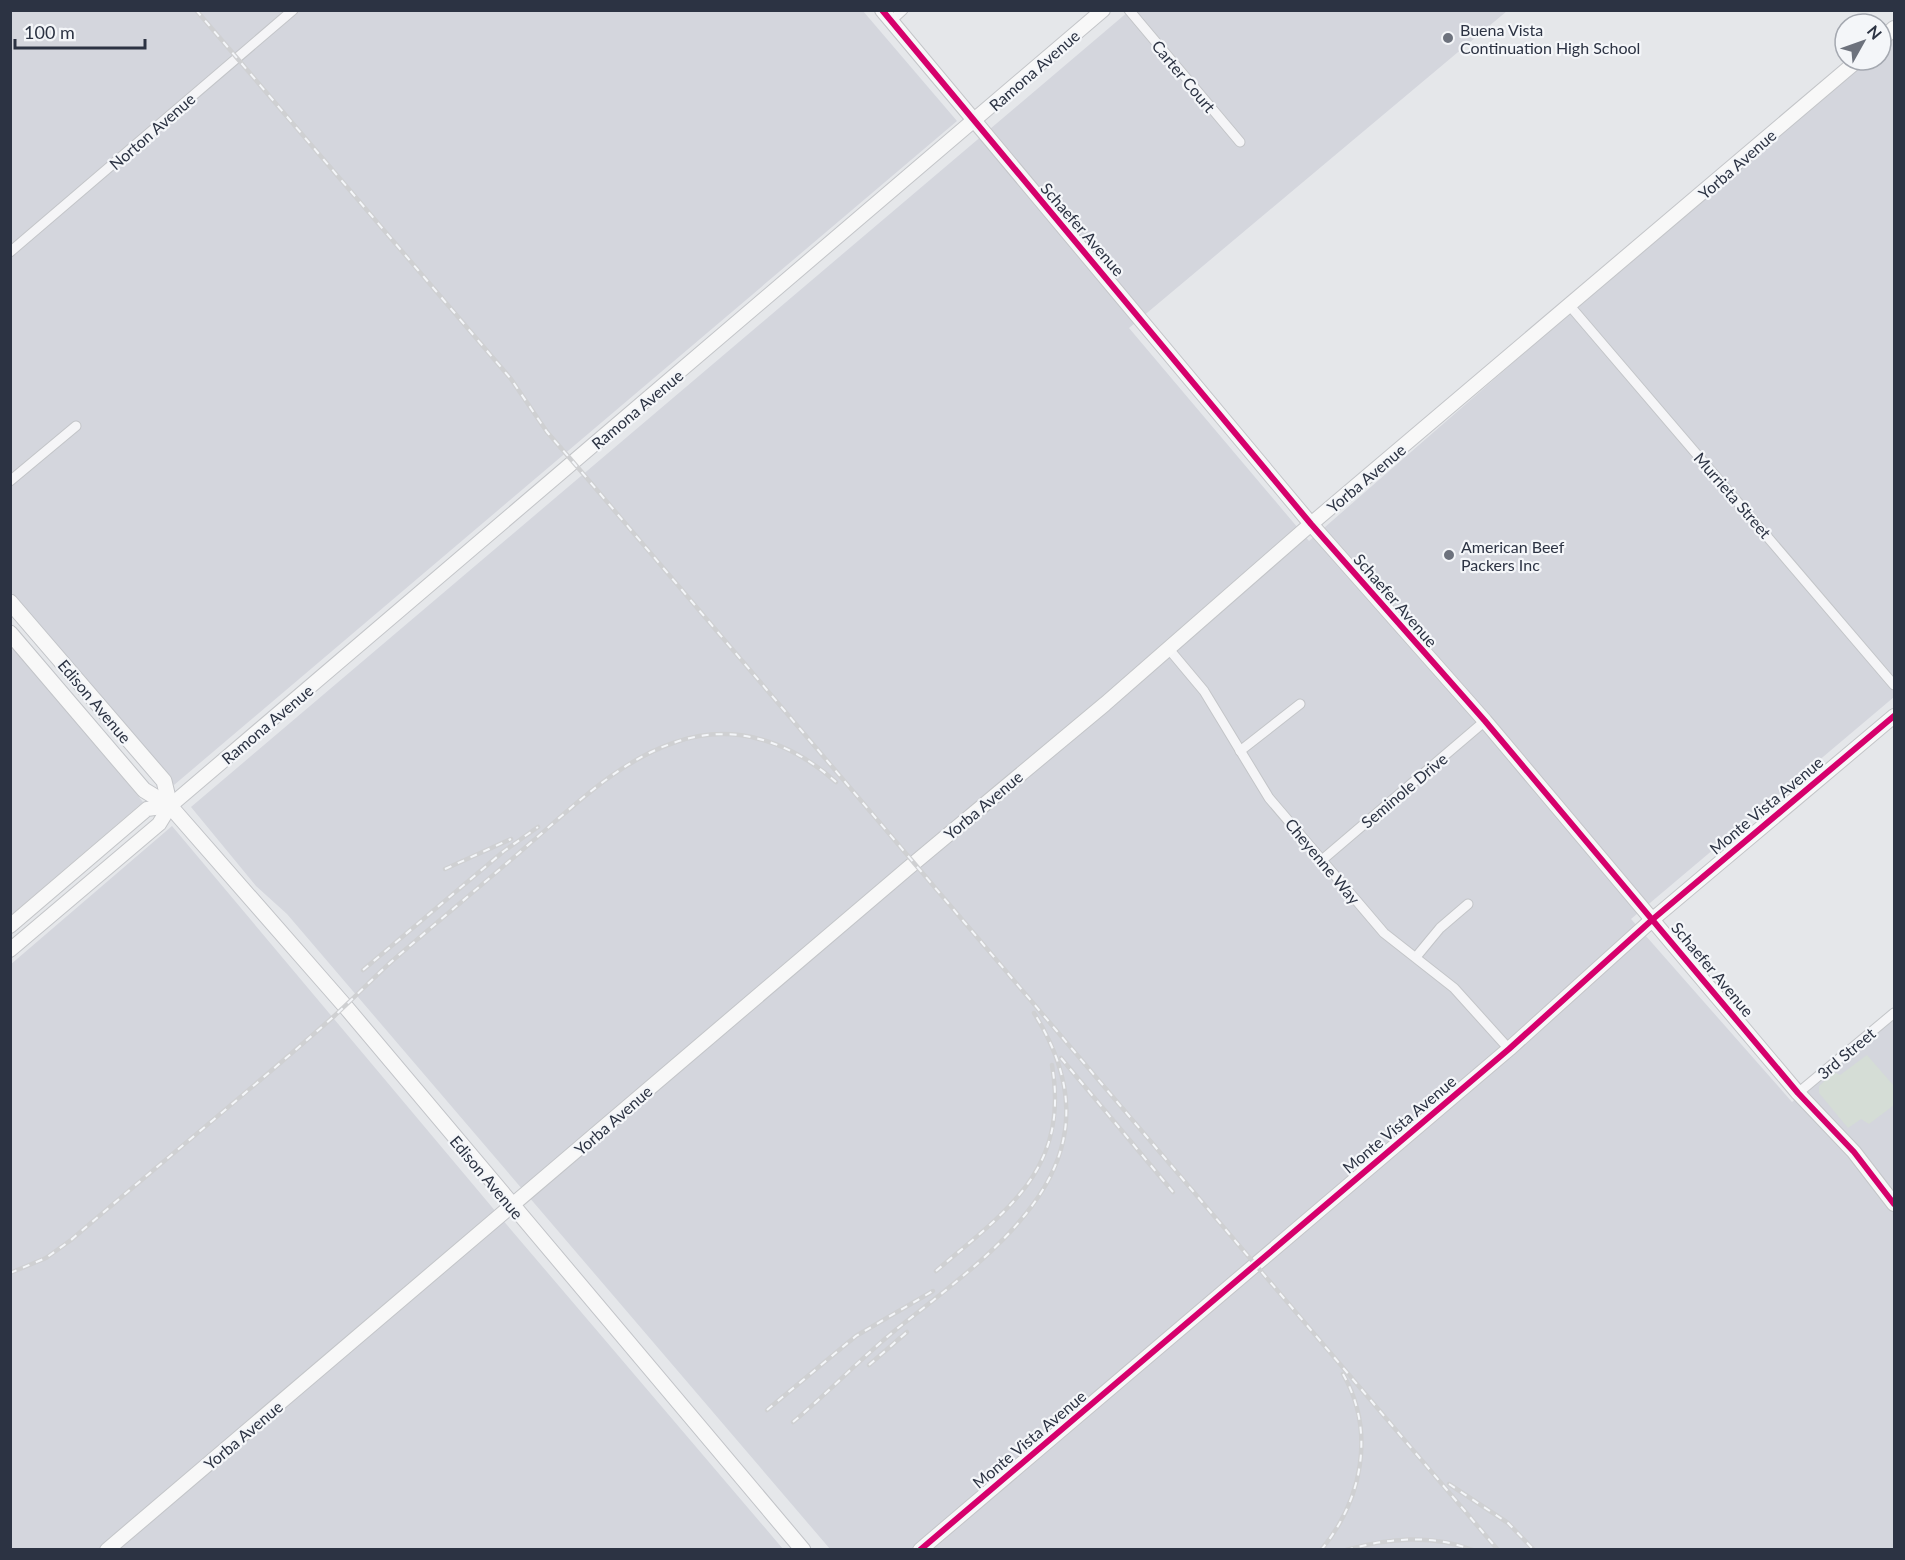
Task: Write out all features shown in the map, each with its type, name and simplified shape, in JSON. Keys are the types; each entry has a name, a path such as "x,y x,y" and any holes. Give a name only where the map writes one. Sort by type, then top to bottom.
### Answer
{"main road":[{"name":"Edison Avenue","path":"10,602 164,781 170,806"},
{"path":"10,627 21,630 51,664 66,667"},
{"name":"Edison Avenue","path":"10,633 144,790 170,806 345,1006 803,1550"}],"street":[{"name":"Norton Avenue","path":"10,252 293,10"},
{"path":"886,16 903,10"},
{"name":"Ramona Avenue","path":"10,950 159,824 170,806 1103,10"},
{"name":"Carter Court","path":"1129,10 1240,142"},
{"name":"Schaefer Avenue","path":"886,16 1311,524 1485,721 1798,1093 1854,1152 1894,1204"},
{"name":"Yorba Avenue","path":"107,1550 1844,72"},
{"name":"Murrieta Street","path":"1570,306 1894,685"},
{"path":"10,481 76,426"},
{"name":"Cheyenne Way","path":"1168,648 1204,691 1269,798 1383,933 1454,988 1509,1049"},
{"path":"1240,751 1300,704"},
{"name":"Monte Vista Avenue","path":"920,1550 1509,1049 1653,920 1894,716"},
{"name":"Seminole Drive","path":"1322,860 1485,721"},
{"name":"Ramona Avenue","path":"10,926 147,809 170,806"},
{"path":"1416,957 1440,928 1468,904"},
{"name":"3rd Street","path":"1798,1093 1894,1013"}],"shaded area":[{"path":"10,11 863,11 957,121 174,785 11,592"},
{"path":"1129,11 1507,11 1129,328 1309,541 1617,272 1853,72 1893,72 1894,36 1894,697 1631,919 1792,1102 1894,1017 1894,1549 830,1549 287,914 256,886 191,807"},
{"path":"11,645 143,802 10,915"},
{"path":"172,826 783,1549 11,1549 10,965"},
{"path":"1867,1055 1894,1086 1894,1105 1869,1124 1861,1119 1848,1128 1819,1093 1819,1086 1834,1072 1840,1075"}],"railway":[{"path":"196,10 511,379 547,432 1498,1550"},
{"path":"10,1273 46,1258 71,1240 300,1046 391,962 579,801 615,773 635,761 655,750 698,736 741,735 781,746 819,768 836,782"},
{"path":"363,970 504,851 538,827"},
{"path":"445,869 511,839"},
{"path":"793,1422 885,1339 976,1264 1011,1231 1040,1194 1059,1155 1066,1113 1059,1065 1034,1013"},
{"path":"1061,1058 1173,1192"},
{"path":"936,1271 1008,1207 1027,1185 1042,1161 1051,1133 1055,1102 1052,1065"},
{"path":"767,1410 856,1336 933,1291"},
{"path":"869,1365 907,1332"},
{"path":"1321,1550 1335,1531 1346,1510 1355,1488 1360,1465 1359,1419 1353,1396 1343,1374"},
{"path":"1449,1484 1508,1523 1534,1550"},
{"path":"1346,1550 1378,1543 1410,1540 1441,1542 1473,1550"}],"cycle path":[{"path":"882,10 1311,524 1485,721 1798,1093 1854,1152 1894,1204"},
{"path":"920,1550 1509,1049 1653,919 1894,716"}],"place":[{"name":"Buena Vista Continuation High School","path":"1448,38"},
{"name":"American Beef Packers Inc","path":"1449,555"}]}
